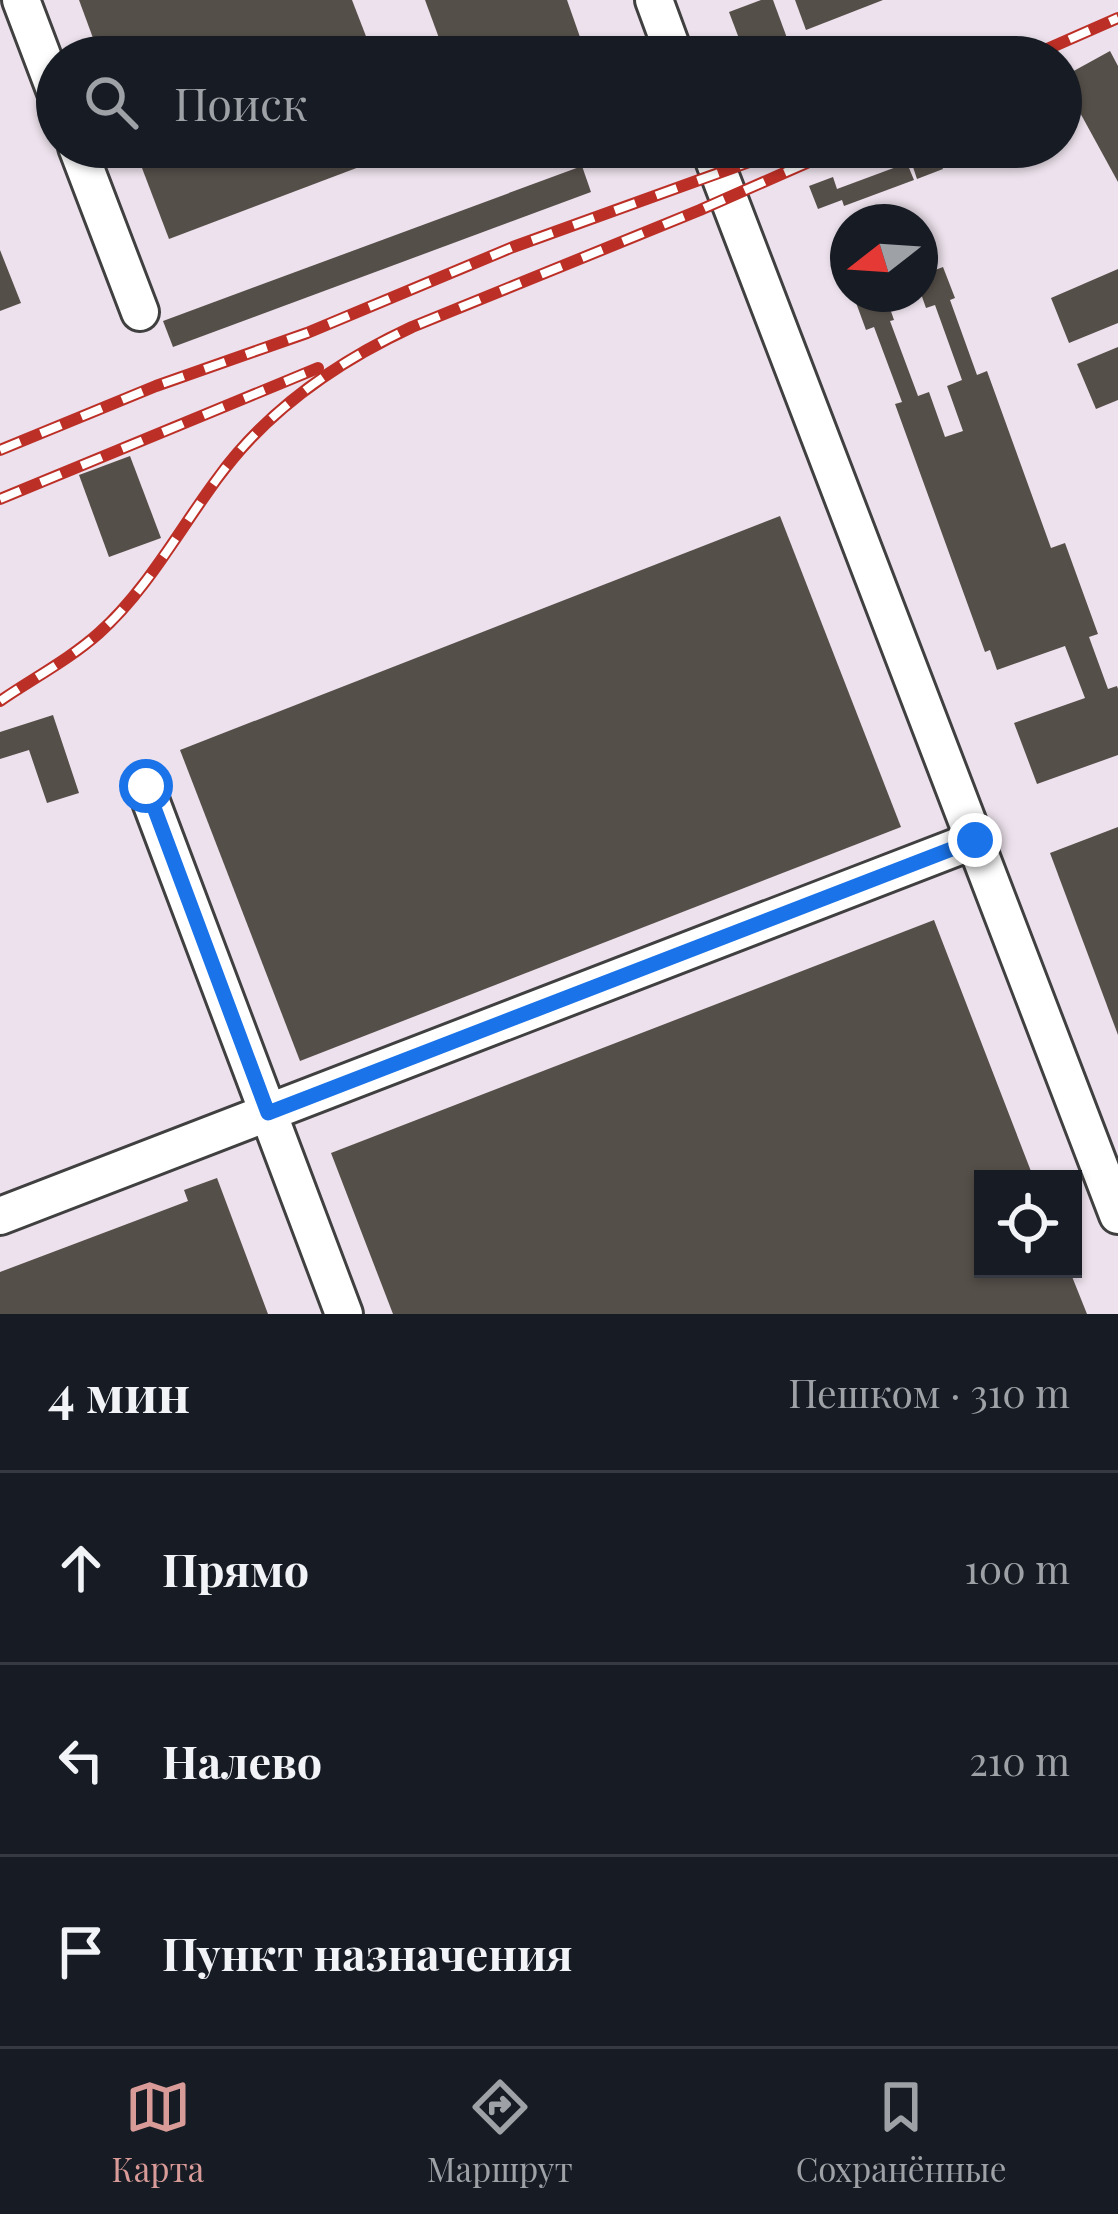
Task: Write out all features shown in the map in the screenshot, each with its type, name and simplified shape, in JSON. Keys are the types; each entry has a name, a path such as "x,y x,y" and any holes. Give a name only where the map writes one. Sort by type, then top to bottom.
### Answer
{"lane":[{"path":"21,0 36,40"},
{"path":"654,0 667,36"},
{"path":"85,168 140,312"},
{"path":"717,168 1118,1215"},
{"path":"146,786 344,1314"},
{"path":"0,1216 975,840"}],"shaded area":[{"path":"0,0 1118,0 1118,1314 0,1314"}],"building":[{"path":"79,0 352,0 366,36 92,36"},
{"path":"425,0 567,0 580,36 438,36"},
{"path":"773,0 786,36 738,36 729,12"},
{"path":"795,0 883,0 806,30"},
{"path":"1110,51 1118,66 1118,182 1082,116 1082,66"},
{"path":"142,168 357,168 169,239"},
{"path":"577,168 583,168 591,192 173,347 163,321"},
{"path":"894,168 909,168 914,180 849,204 842,200 818,209 809,186 833,177 837,189"},
{"path":"913,168 943,169 917,179"},
{"path":"0,250 21,303 0,311"},
{"path":"943,267 955,298 950,300 977,375 987,371 1051,548 1065,543 1098,634 1089,637 1108,689 1118,689 1118,755 1037,784 1014,723 1085,698 1065,646 997,670 990,650 985,652 895,404 902,402 874,327 866,330 859,312 891,312 894,320 890,321 918,396 929,392 945,437 963,431 947,386 962,380 938,312 938,269"},
{"path":"1118,269 1118,323 1069,343 1051,298"},
{"path":"1118,347 1118,400 1096,409 1077,364"},
{"path":"130,456 161,538 109,557 79,475"},
{"path":"780,516 901,827 300,1061 180,750"},
{"path":"53,715 79,793 47,803 29,750 0,759 0,732"},
{"path":"1118,827 1118,1035 1050,853"},
{"path":"934,920 1031,1170 974,1170 974,1278 1073,1278 1087,1314 393,1314 331,1153"},
{"path":"217,1178 268,1314 0,1314 0,1272 188,1201 184,1190"}],"railway":[{"path":"1077,36 1118,18"},
{"path":"0,450 156,386 307,333 513,247 733,168"},
{"path":"0,701 99,633 147,579 236,454 280,410 330,373 412,327 795,168"},
{"path":"0,499 318,368"}],"route":[{"path":"146,786 268,1113 975,840"}]}
